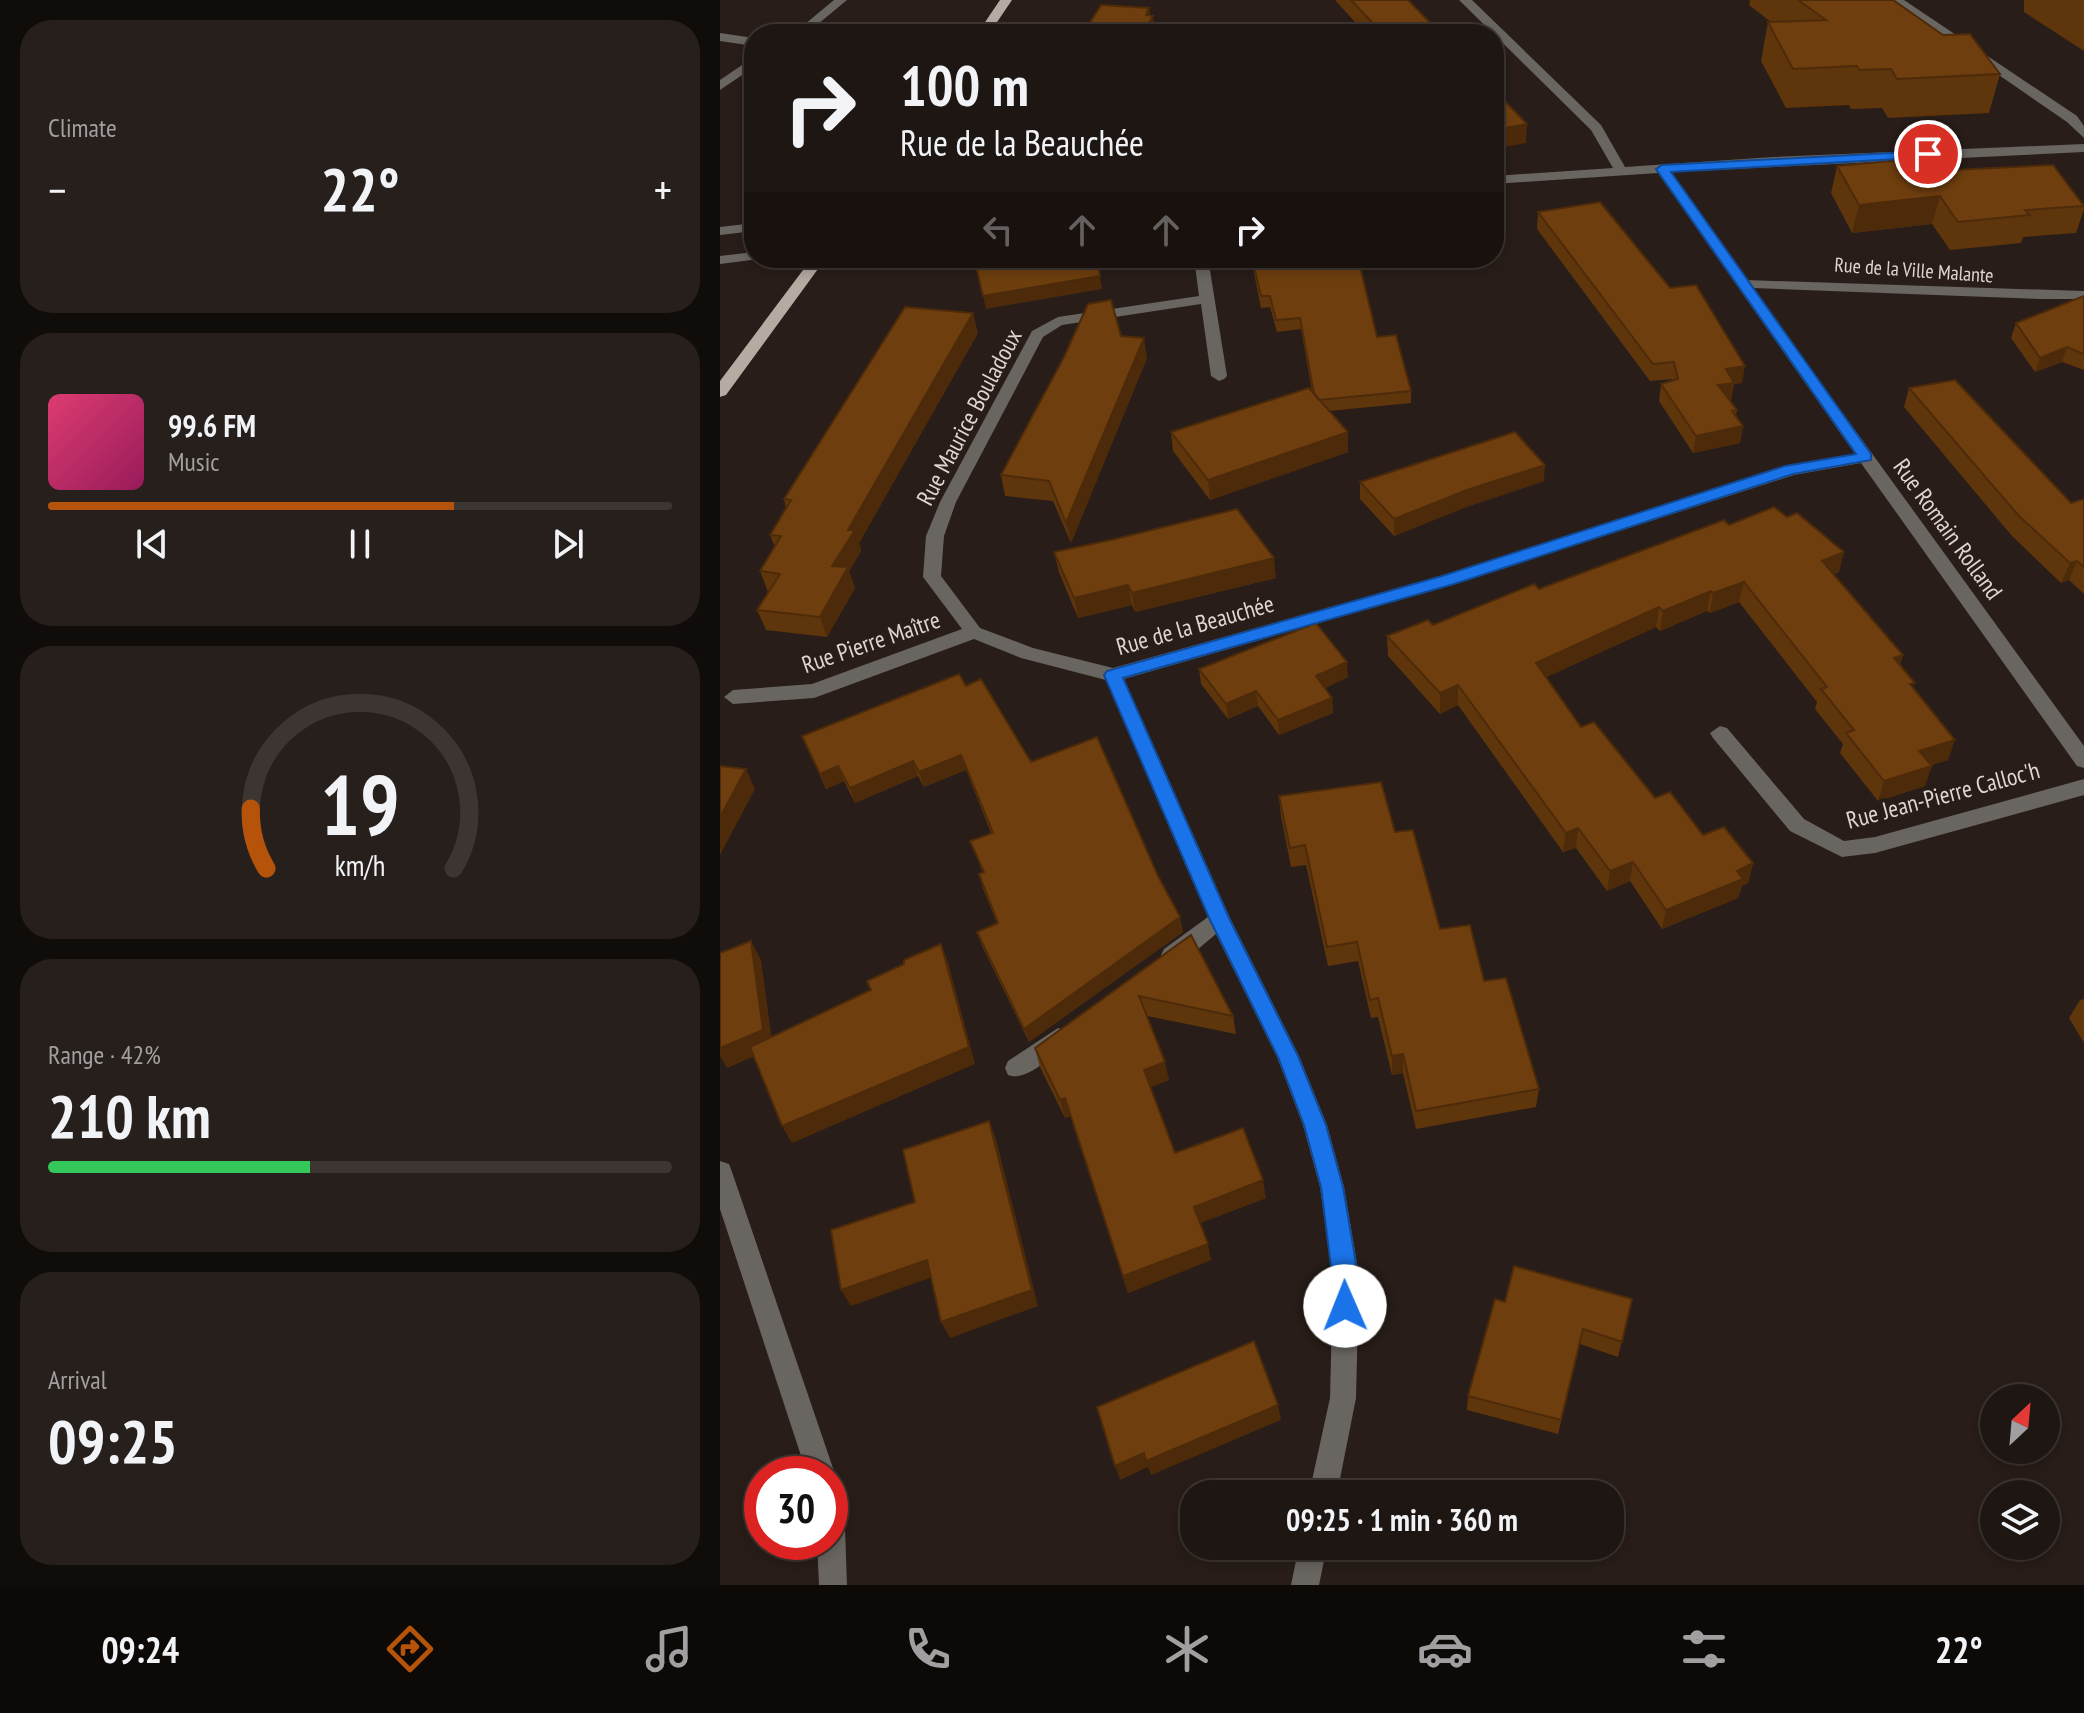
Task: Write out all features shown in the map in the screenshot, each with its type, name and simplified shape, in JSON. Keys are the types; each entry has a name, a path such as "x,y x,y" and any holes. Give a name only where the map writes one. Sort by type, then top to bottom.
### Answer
{"main road":[{"path":"990,24 1006,0"},
{"path":"720,392 812,268"}],"street":[{"path":"811,24 841,0"},
{"path":"1465,0 1490,24"},
{"path":"1896,0 2072,119 2084,134"},
{"path":"720,37 744,41"},
{"path":"1504,38 1596,128 1621,171"},
{"path":"720,86 744,68"},
{"path":"1504,179 1773,161 2084,148"},
{"name":"Rue Romain Rolland","path":"1662,169 1741,284 2084,761"},
{"path":"720,231 744,228"},
{"path":"720,260 744,257"},
{"path":"1203,268 1219,376"},
{"name":"Rue de la Ville Malante","path":"1741,284 1806,283 2010,296 2084,295"},
{"name":"Rue Maurice Bouladoux","path":"974,632 932,577 935,536 948,502 1037,334 1058,321 1208,299"},
{"name":"Rue de la Beauchée","path":"1326,1480 1343,1398 1346,1275 1332,1187 1315,1125 1288,1056 1220,920 1113,675 1448,580 1791,470 1866,457"},
{"path":"974,632 1028,653 1113,675"},
{"name":"Rue Pierre Maître","path":"733,697 814,691 974,632"},
{"name":"Rue Jean-Pierre Calloc'h","path":"1720,733 1797,825 1842,849 1875,845 2084,787"},
{"path":"1156,966 1220,920"},
{"path":"1016,1068 1080,1022"},
{"path":"720,1172 815,1456"},
{"path":"832,1560 833,1585"},
{"path":"1305,1585 1310,1560"}],"building":[{"path":"1351,0 1408,0 1431,24 1374,24"},
{"path":"1798,0 1893,0 1943,35 1970,34 2000,74 1897,79 1891,69 1859,70 1857,66 1793,69 1768,22 1826,20"},
{"path":"1101,5 1149,8 1146,15 1153,16 1148,24 1089,24"},
{"path":"1504,100 1527,124 1504,128"},
{"path":"1921,158 1932,171 2053,165 2084,206 2025,210 2030,215 1958,222 1940,196 1859,205 1837,166"},
{"path":"1600,202 1670,288 1696,285 1745,366 1726,369 1734,383 1718,385 1737,410 1732,411 1743,426 1696,436 1661,384 1678,379 1674,362 1653,364 1538,212"},
{"path":"976,268 1099,268 1100,276 983,296"},
{"path":"1254,268 1360,268 1377,337 1396,335 1411,391 1319,400 1314,394 1300,318 1276,320 1270,296 1261,296"},
{"path":"2084,296 2084,354 2067,347 2040,358 2016,323"},
{"path":"1111,300 1121,336 1144,338 1066,523 1049,481 1001,475 1064,357 1088,304"},
{"path":"905,307 973,313 848,530 855,530 832,566 848,567 820,617 757,610 780,574 760,571 781,536 770,535 791,500 784,499"},
{"path":"1955,380 2071,503 2084,499 2084,567 2077,561 2070,563 2019,516 1909,388"},
{"path":"1309,388 1348,432 1208,480 1171,432"},
{"path":"1515,432 1545,465 1467,490 1394,519 1360,482"},
{"path":"1774,507 1787,517 1797,513 1844,552 1822,561 1903,655 1894,658 1915,683 1910,684 1955,740 1919,751 1932,766 1884,781 1846,733 1854,730 1821,689 1827,687 1744,582 1713,593 1711,591 1663,611 1659,607 1536,663 1581,727 1594,722 1655,798 1670,792 1703,835 1724,827 1753,863 1737,871 1743,879 1666,910 1633,862 1610,871 1578,828 1566,833 1458,685 1440,693 1387,636 1428,620 1433,625 1534,584 1539,589 1724,520 1729,525"},
{"path":"1237,509 1274,558 1132,593 1128,585 1074,598 1054,552 1111,540"},
{"path":"1316,623 1347,662 1316,676 1332,698 1278,720 1256,691 1226,704 1199,669"},
{"path":"959,674 966,686 981,679 1031,762 1097,737 1158,876 1180,917 1024,1029 977,932 998,923 979,874 984,872 970,841 993,833 961,755 919,772 913,761 850,788 838,766 820,774 802,736"},
{"path":"720,766 746,769 720,817"},
{"path":"1381,782 1395,832 1413,830 1440,929 1470,925 1484,981 1506,978 1539,1089 1416,1111 1403,1054 1392,1056 1378,998 1370,1000 1357,942 1327,947 1305,845 1290,848 1279,796"},
{"path":"1191,935 1233,1016 1139,996 1165,1062 1144,1070 1175,1153 1243,1128 1263,1180 1194,1207 1208,1244 1123,1276 1065,1098 1060,1100 1035,1048"},
{"path":"751,941 763,1030 720,1048 720,953"},
{"path":"941,944 969,1047 782,1126 750,1047 871,990 867,981"},
{"path":"989,1121 1032,1290 941,1322 927,1260 841,1290 831,1230 915,1202 903,1150"},
{"path":"1514,1266 1632,1299 1622,1342 1583,1329 1561,1420 1468,1396 1495,1299 1505,1302"},
{"path":"1254,1341 1278,1405 1146,1461 1144,1453 1115,1466 1097,1407"}],"route":[{"path":"1345,1306 1346,1275 1332,1187 1315,1125 1288,1056 1220,920 1113,675 1448,580 1791,470 1866,457 1662,169 1928,154"}]}
